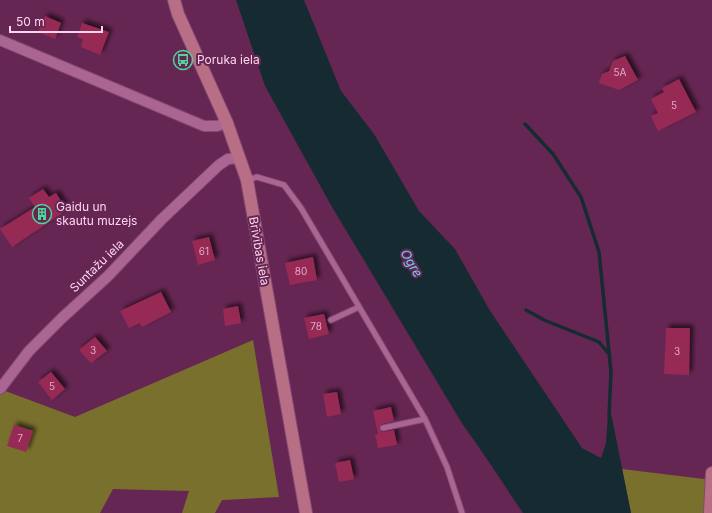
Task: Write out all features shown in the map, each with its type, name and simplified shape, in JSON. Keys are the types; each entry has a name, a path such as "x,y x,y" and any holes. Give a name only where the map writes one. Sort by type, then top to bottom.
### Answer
{"main road":[{"name":"Brīvības iela","path":"174,0 178,14 227,123 247,180 306,513"},
{"path":"710,513 712,473"}],"street":[{"path":"0,40 204,126 217,126 227,123"},
{"name":"Suntažu iela","path":"0,389 29,351 62,318 108,276 168,214 219,165 228,159 240,158"}],"lane":[{"path":"247,180 257,178 284,186 301,208 425,419 447,467 462,513"},
{"path":"331,320 360,307"},
{"path":"383,428 425,419"}],"shaded area":[{"path":"253,340 279,497 222,500 215,513 182,513 189,491 113,489 100,513 0,513 0,389 75,417"},
{"path":"622,469 712,480 710,513 631,513"}],"water":[{"name":"Ogre","path":"236,0 304,0 341,91 374,134 419,211 455,249 489,309 582,448 601,458 606,443 608,413 611,413 631,513 523,513 463,425 332,207 265,86"}],"building":[{"path":"45,16 61,23 55,39 38,32"},
{"path":"82,23 109,32 100,55 81,47 83,39 77,37"},
{"path":"625,56 638,80 619,90 599,83 602,74 609,71 613,61"},
{"path":"679,79 696,112 658,131 651,116 658,113 651,99 664,92 662,88"},
{"name":"Gaidu un skautu muzejs","path":"43,189 49,197 56,193 67,210 12,247 0,229 35,207 29,198"},
{"path":"209,237 215,260 198,265 192,241"},
{"path":"313,257 317,280 290,285 285,263"},
{"path":"161,292 171,312 142,327 140,323 129,328 120,311"},
{"path":"238,306 241,323 225,326 223,309"},
{"path":"324,314 329,334 309,339 304,318"},
{"path":"666,328 690,328 689,375 664,374"},
{"path":"95,337 107,351 91,363 79,350"},
{"path":"51,372 65,389 52,400 38,382"},
{"path":"337,392 341,414 327,417 323,394"},
{"path":"391,407 394,421 382,424 379,428 382,432 394,430 397,445 378,448 375,434 378,434 373,411"},
{"path":"14,425 33,431 26,452 7,446"},
{"path":"350,460 354,479 339,482 335,463"}],"waterway":[{"path":"525,124 553,154 581,197 599,252 611,372 609,416"},
{"path":"526,310 544,320 599,342 608,353"}],"place":[{"name":"Poruka iela","path":"183,60"},
{"name":"Gaidu un skautu muzejs","path":"42,214"}]}
